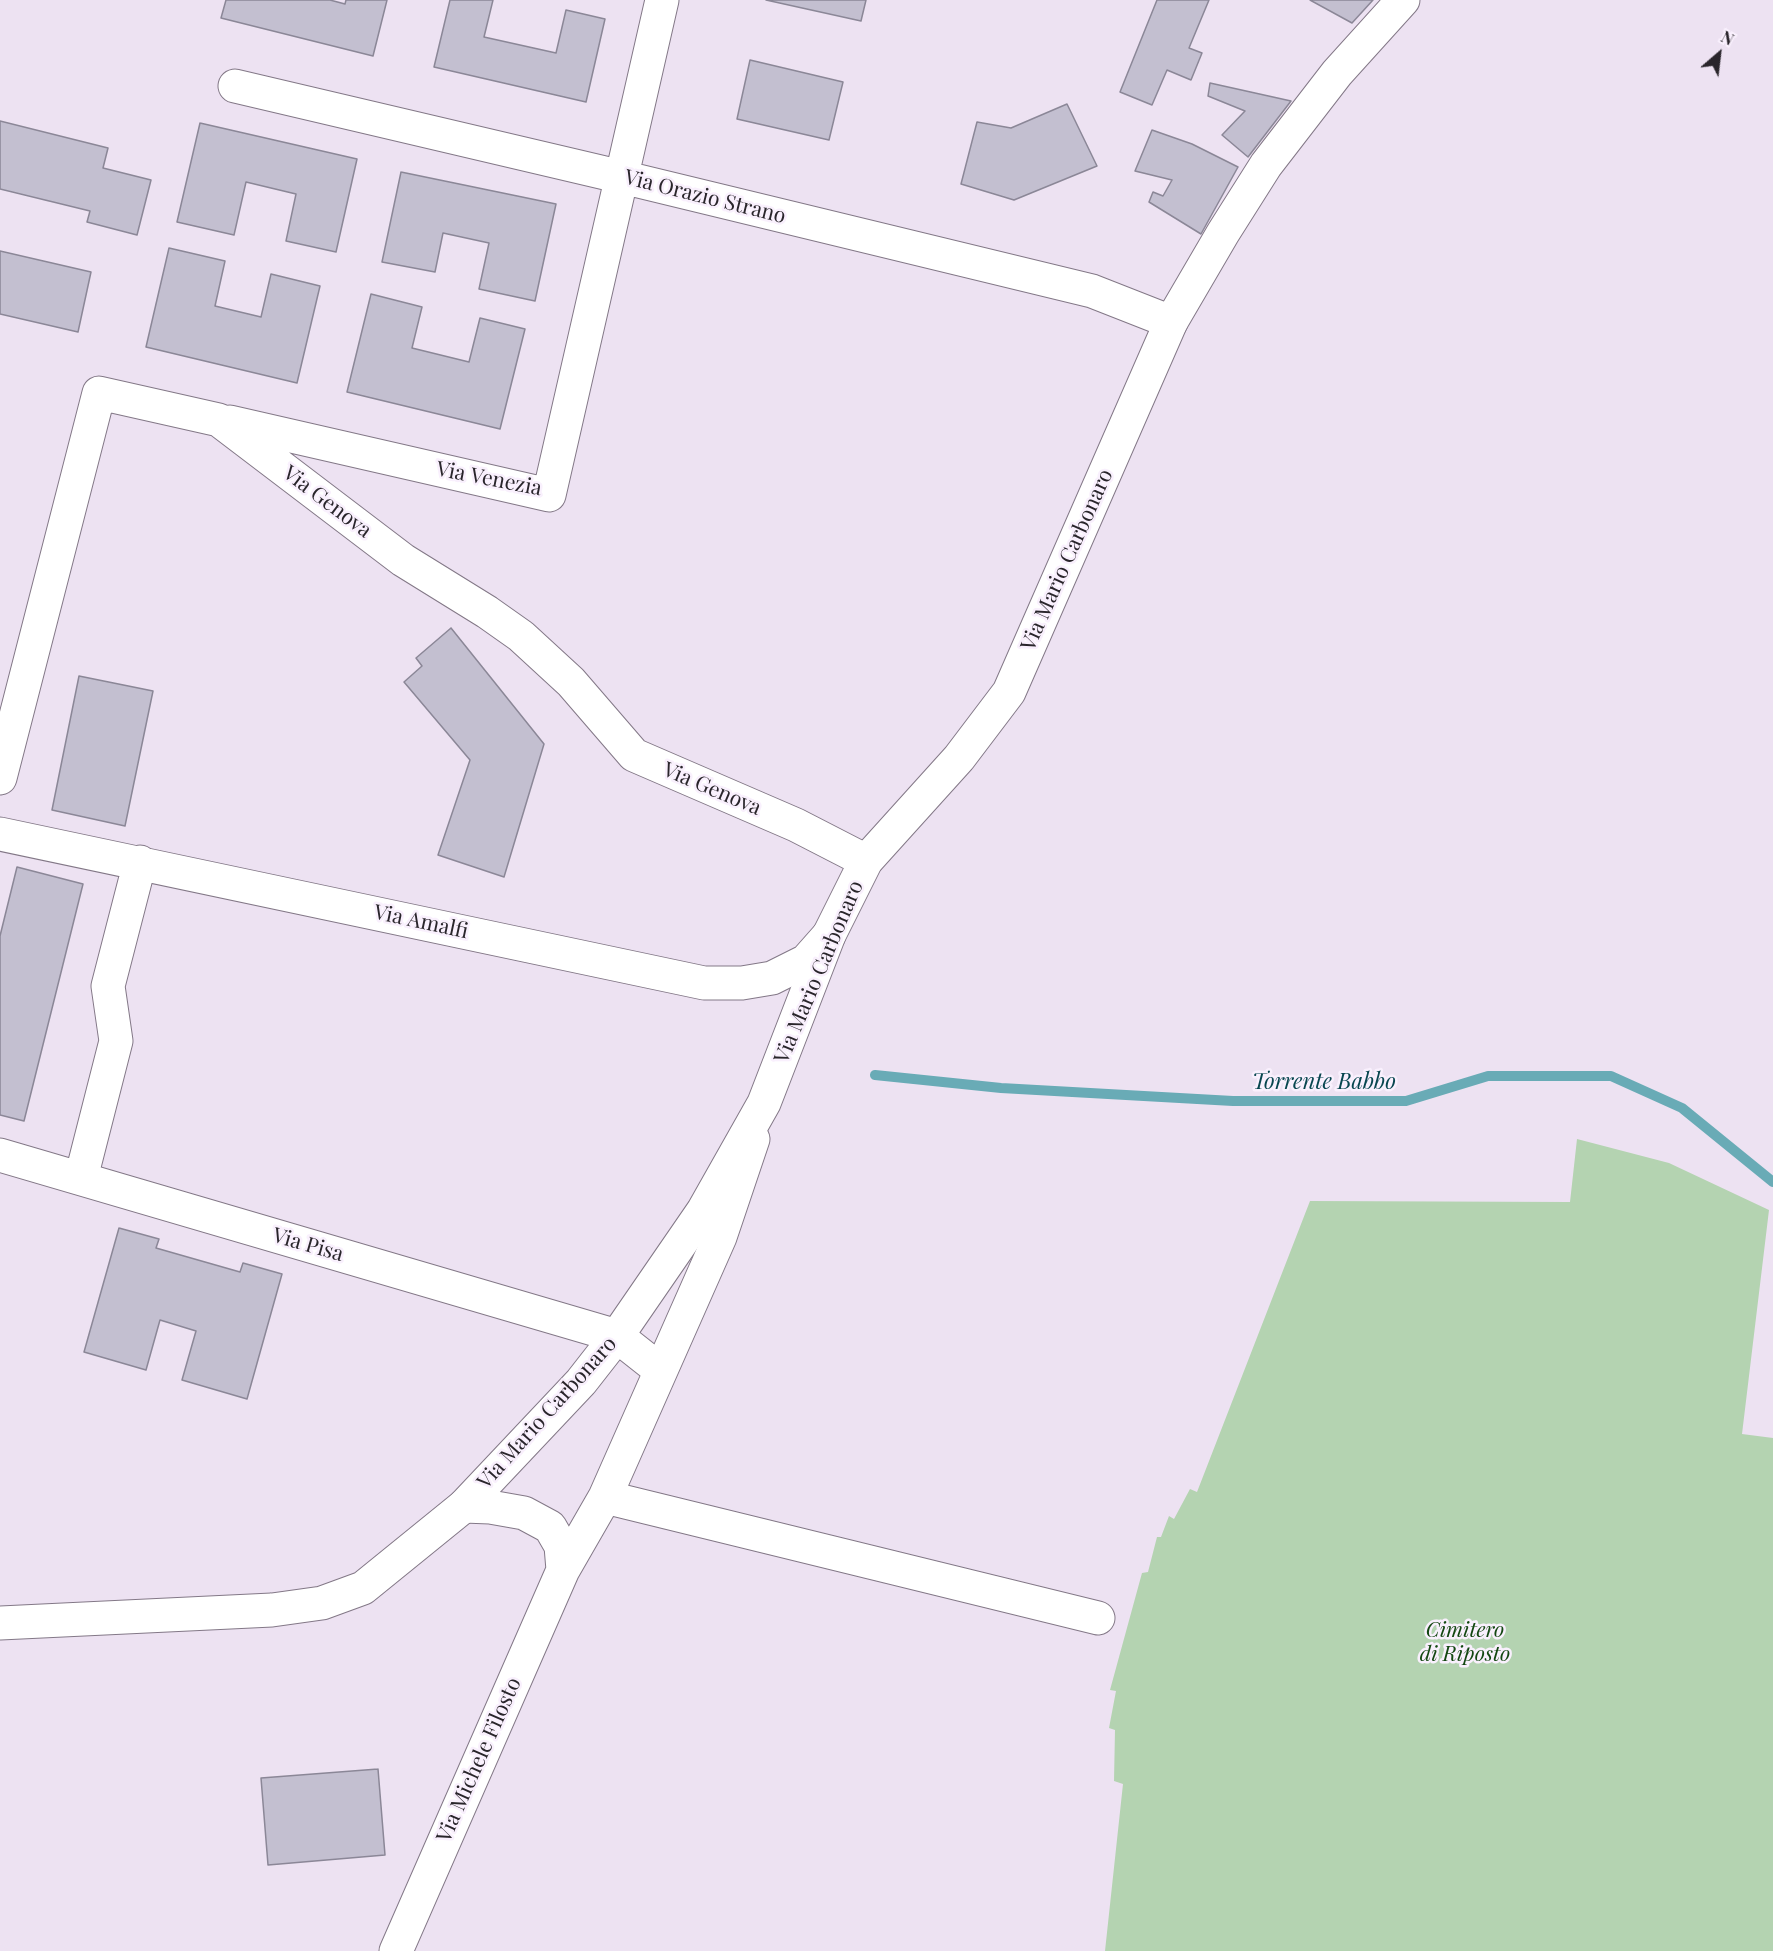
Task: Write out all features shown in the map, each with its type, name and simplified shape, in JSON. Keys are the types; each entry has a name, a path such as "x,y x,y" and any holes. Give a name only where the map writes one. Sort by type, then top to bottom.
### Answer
{"street":[{"path":"622,177 662,0"},
{"name":"Via Mario Carbonaro","path":"0,1623 272,1610 322,1603 363,1588 464,1506 581,1382 617,1336 703,1211 764,1103 830,935 866,861 959,758 1009,692 1171,322 1266,165 1336,73 1403,0"},
{"name":"Via Orazio Strano","path":"235,86 1092,291 1171,322"},
{"name":"Via Venezia","path":"219,420 549,495 622,177"},
{"name":"Via Genova","path":"0,778 99,393 219,420 403,560 487,612 520,636 571,682 634,755 796,825 866,861"},
{"name":"Via Amalfi","path":"0,834 704,983 772,978 806,961 830,935"},
{"path":"81,1178 116,1041 108,986 140,862"},
{"name":"Via Michele Filosto","path":"396,1951 563,1570 605,1497 720,1237 764,1103"},
{"name":"Via Pisa","path":"0,1155 617,1336"},
{"path":"617,1336 660,1370"},
{"path":"605,1497 1098,1618"},
{"path":"464,1506 490,1507 524,1513 550,1527 561,1546 563,1570"}],"green space":[{"name":"Cimitero di Riposto","path":"1577,1139 1669,1163 1769,1210 1742,1434 1773,1438 1773,1951 1105,1951 1123,1784 1114,1781 1115,1730 1109,1728 1116,1691 1110,1690 1142,1573 1148,1572 1157,1537 1161,1537 1169,1516 1174,1519 1190,1489 1197,1492 1310,1201 1570,1202"}],"building":[{"path":"226,0 330,0 345,4 346,0 387,0 373,56 221,18"},
{"path":"450,0 493,0 484,37 556,53 566,10 605,19 586,102 434,67"},
{"path":"766,0 866,0 861,21"},
{"path":"1157,0 1209,0 1189,48 1202,53 1191,80 1167,70 1152,105 1120,92"},
{"path":"1310,0 1373,0 1352,23"},
{"path":"750,60 843,82 829,140 737,119"},
{"path":"1210,83 1291,101 1248,157 1222,135 1245,111 1208,96"},
{"path":"1067,104 1097,166 1014,200 961,184 977,122 1011,128"},
{"path":"0,121 108,148 103,168 151,180 137,235 87,222 90,211 0,189"},
{"path":"200,123 357,159 336,252 286,241 296,194 246,182 234,235 177,222"},
{"path":"1152,130 1192,144 1238,167 1201,234 1149,202 1153,192 1163,196 1172,180 1135,171"},
{"path":"401,172 556,204 535,301 479,289 489,243 443,233 435,272 382,262"},
{"path":"169,248 225,261 215,306 261,317 271,274 320,286 297,383 146,347"},
{"path":"0,251 91,272 78,332 0,314"},
{"path":"371,294 422,307 412,348 469,362 480,318 525,329 500,429 347,392"},
{"path":"451,628 544,744 504,877 438,855 470,760 404,682 422,666 416,658"},
{"path":"79,676 153,691 125,826 52,810"},
{"path":"17,867 83,884 24,1121 0,1115 0,936"},
{"path":"119,1228 159,1239 156,1248 240,1272 243,1263 282,1274 247,1399 182,1380 196,1331 160,1320 146,1370 84,1352"},
{"path":"378,1769 385,1855 268,1865 261,1778"}],"waterway":[{"name":"Torrente Babbo","path":"875,1075 1001,1088 1233,1101 1406,1101 1488,1076 1611,1076 1682,1108 1773,1182"}]}
